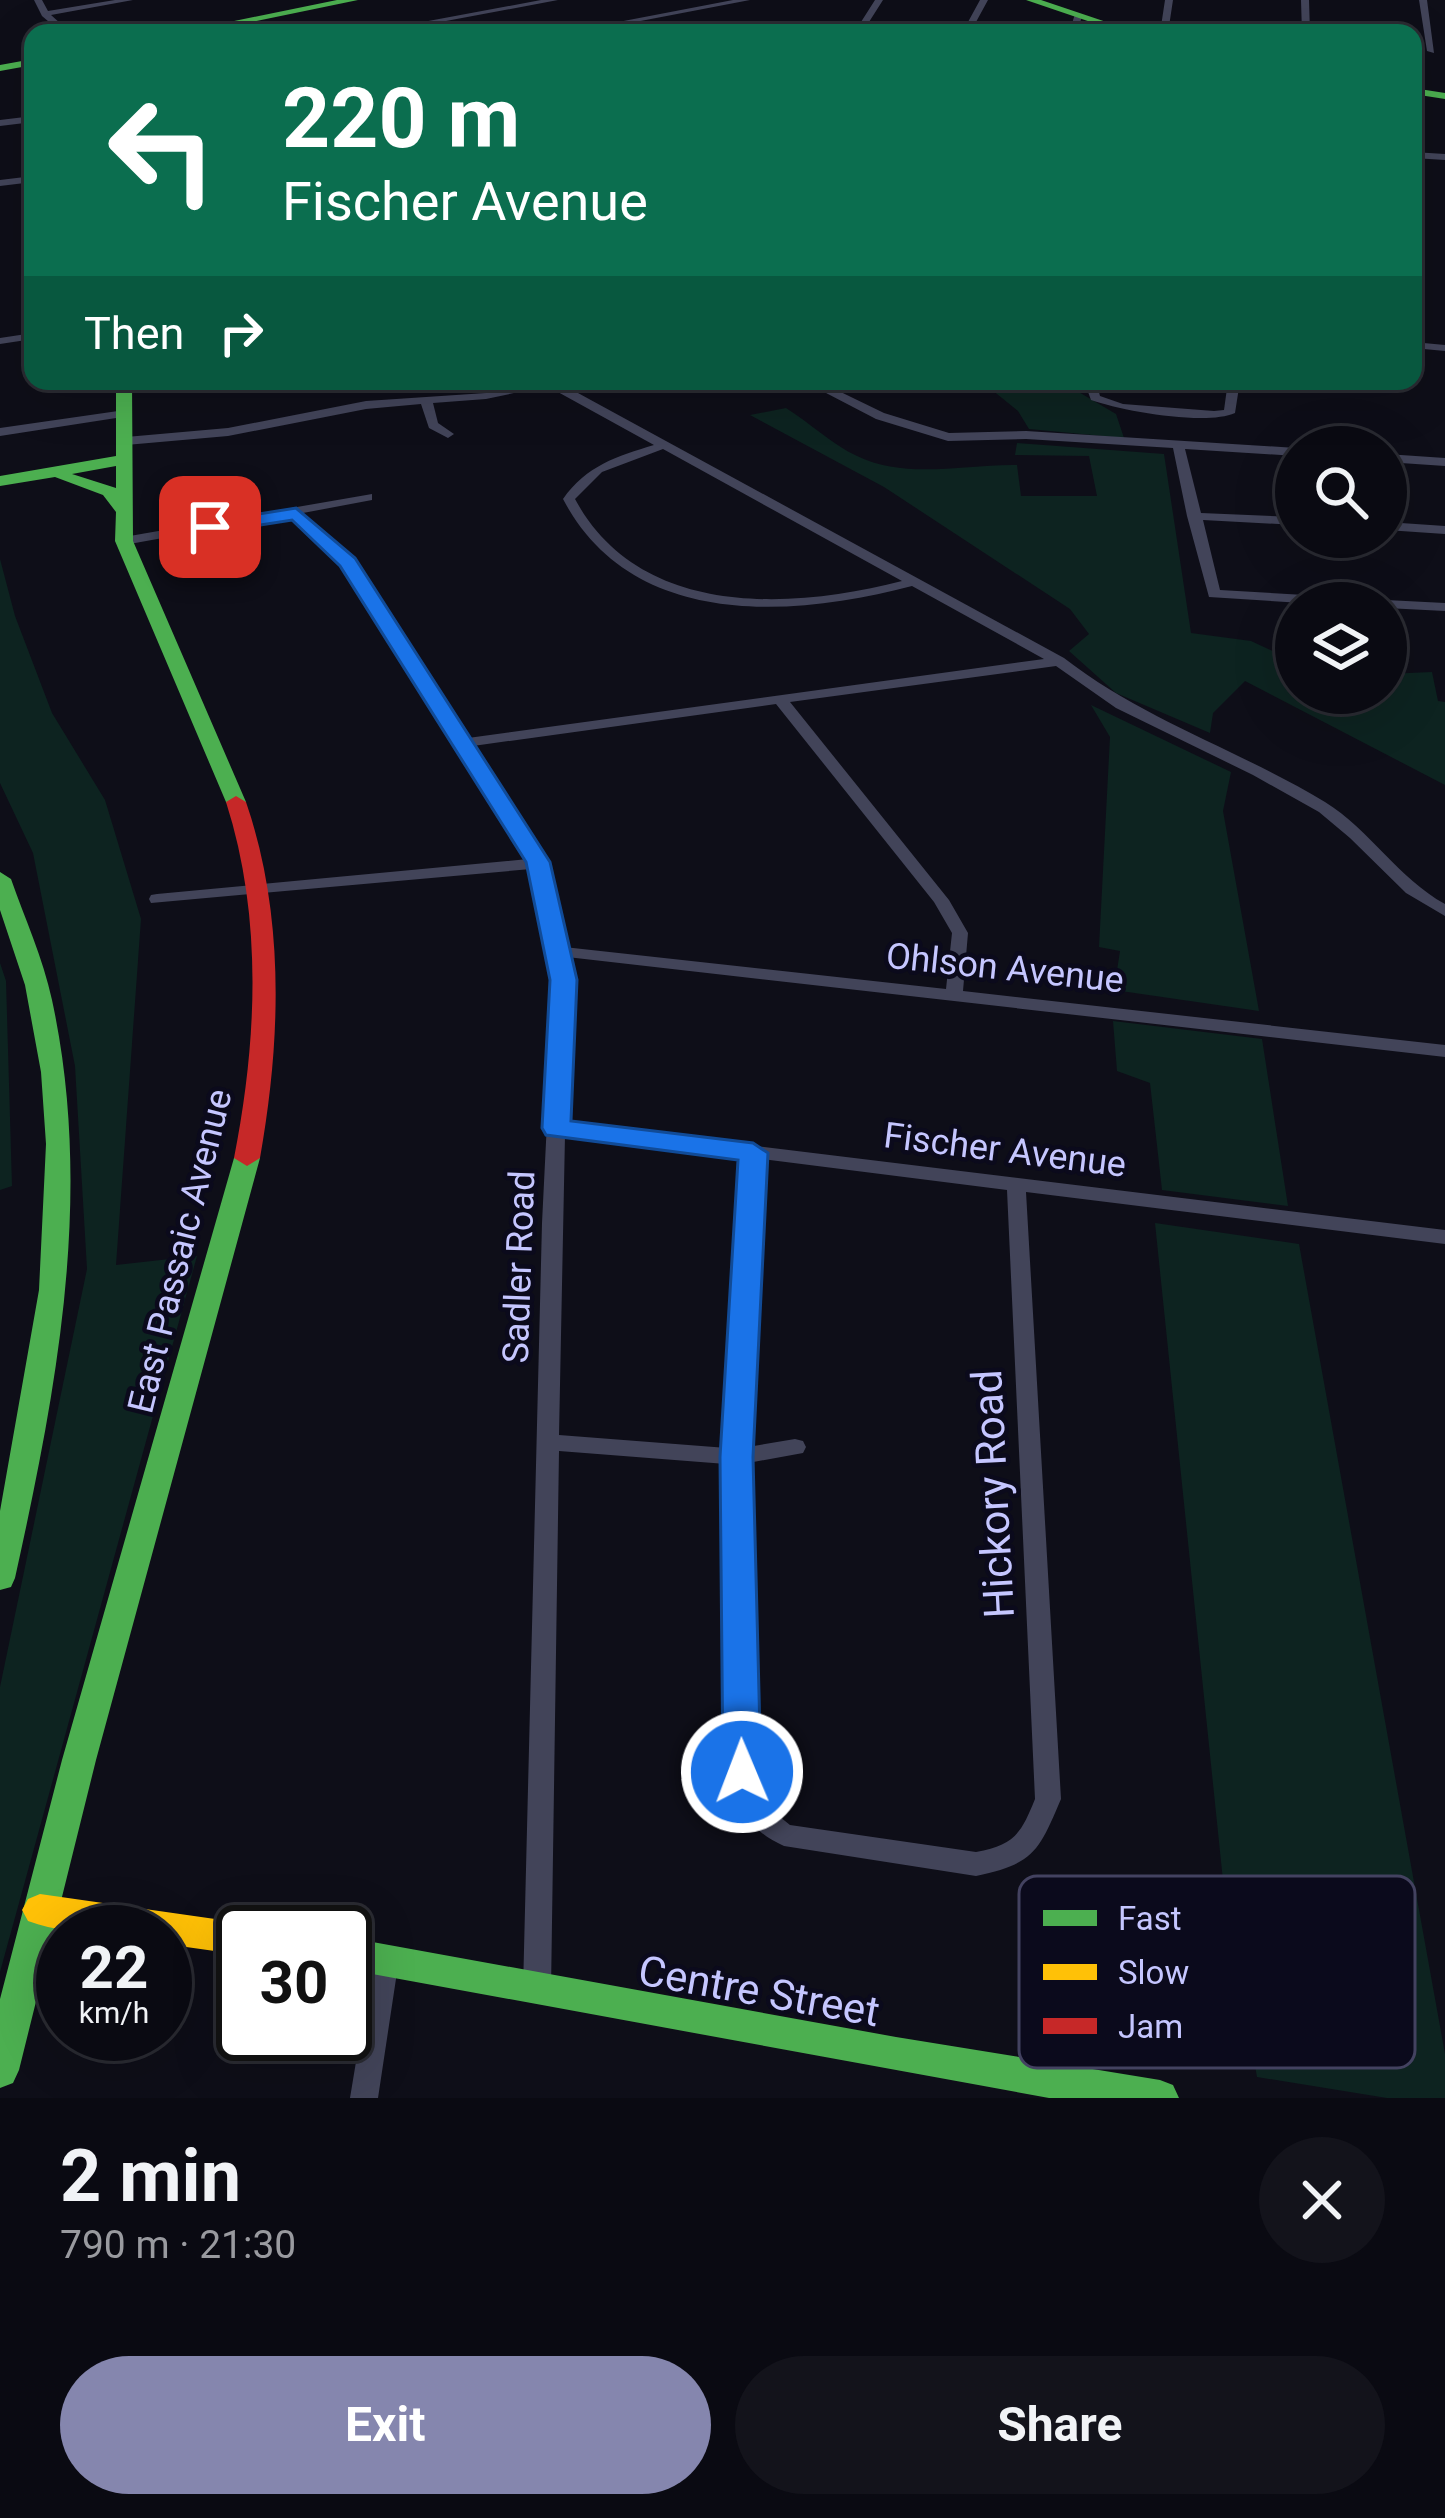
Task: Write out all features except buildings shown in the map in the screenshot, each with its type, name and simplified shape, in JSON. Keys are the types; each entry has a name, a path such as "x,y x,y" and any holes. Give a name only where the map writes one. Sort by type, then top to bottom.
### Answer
{"main road":[{"path":"228,24 353,0"},
{"path":"1031,0 1074,24"},
{"name":"East Passaic Avenue","path":"41,1905 257,1115 263,1020 258,890 243,819 124,542 124,390"},
{"path":"0,482 49,474 124,450"},
{"path":"49,474 109,491 123,510"},
{"path":"0,879 44,1014 58,1213 47,1345 29,1454 0,1578"},
{"name":"East Passaic Avenue","path":"0,2070 36,1926"},
{"name":"Centre Street","path":"372,1957 1160,2098"}],"street":[{"path":"38,0 57,24"},
{"path":"45,14 129,0"},
{"path":"419,24 554,0"},
{"path":"615,24 746,0"},
{"path":"1423,0 1431,51"},
{"path":"1428,38 1445,39"},
{"path":"124,450 366,405 511,390"},
{"path":"564,390 1059,661 1104,699 1228,755 1328,811 1394,877 1445,910"},
{"path":"827,390 880,416 948,436 1027,435 1275,451"},
{"path":"1093,390 1095,398 1122,407 1214,416 1229,412 1233,390"},
{"path":"426,401 433,425 448,434"},
{"path":"0,432 125,414"},
{"path":"1178,444 1214,594 1275,597"},
{"path":"662,446 601,466 569,499 609,550 628,563 735,604 826,599 913,582"},
{"path":"1407,459 1445,462"},
{"path":"124,542 368,497"},
{"name":"Sadler Road","path":"296,513 364,584 538,862 563,980 547,1442 537,1990"},
{"path":"1192,516 1275,520"},
{"path":"1407,527 1445,530"},
{"path":"1407,605 1445,607"},
{"path":"461,743 1059,661"},
{"path":"780,700 941,901 960,933 954,995"},
{"path":"158,898 538,862"},
{"name":"Ohlson Avenue","path":"558,951 1445,1051"},
{"name":"Fischer Avenue","path":"556,1128 1445,1237"},
{"path":"737,1457 753,1153"},
{"name":"Hickory Road","path":"737,1457 742,1772 751,1809 784,1835 803,1840 976,1864 1004,1860 1024,1850 1048,1799 1016,1184"},
{"path":"547,1442 737,1457 795,1447"},
{"path":"364,2098 386,1959"}],"green space":[{"path":"992,390 1075,390 1116,414 1124,438 1029,429 1018,411"},
{"path":"786,408 857,456 895,467 1017,465 1021,496 1097,496 1089,456 1015,455 1017,443 1164,454 1191,633 1251,641 1275,652 1275,697 1245,681 1213,713 1210,733 1116,693 1069,651 1089,634 1070,609 884,487 750,415"},
{"path":"0,559 15,616 52,713 105,800 141,919 116,1265 197,1256 0,1972 0,1687 87,1269 75,1066 33,853 0,783"},
{"path":"1432,672 1438,701 1445,702 1445,785 1308,714 1407,714 1407,673"},
{"path":"1091,705 1231,772 1223,811 1259,1011 1114,990 1120,951 1099,947 1110,737"},
{"path":"0,963 6,981 12,1186 0,1190"},
{"path":"1113,1021 1262,1039 1288,1206 1162,1190 1150,1083 1117,1071"},
{"path":"1155,1223 1299,1244 1413,1876 1223,1876"},
{"path":"1415,1888 1445,2054 1445,2098 1387,2098 1257,2077 1255,2068 1415,2068"}],"traffic: fast":[{"path":"228,24 353,0"},
{"path":"1031,0 1106,24"},
{"path":"0,68 24,64"},
{"path":"1422,92 1445,96"},
{"path":"124,390 124,541 236,802"},
{"path":"0,481 123,460"},
{"path":"63,476 109,491 123,510"},
{"path":"0,879 40,1000 53,1072 58,1144 53,1290 31,1436 0,1578"},
{"path":"0,2070 79,1760 247,1158"},
{"path":"372,1958 896,2055 1160,2098"}],"traffic: slow":[{"path":"192,1932 216,1935"}],"traffic: jam":[{"path":"236,802 257,882 264,978 260,1075 247,1158"}],"route":[{"path":"210,527 296,513 348,562 538,862 563,980 556,1128 753,1153 737,1457 742,1772"}]}
